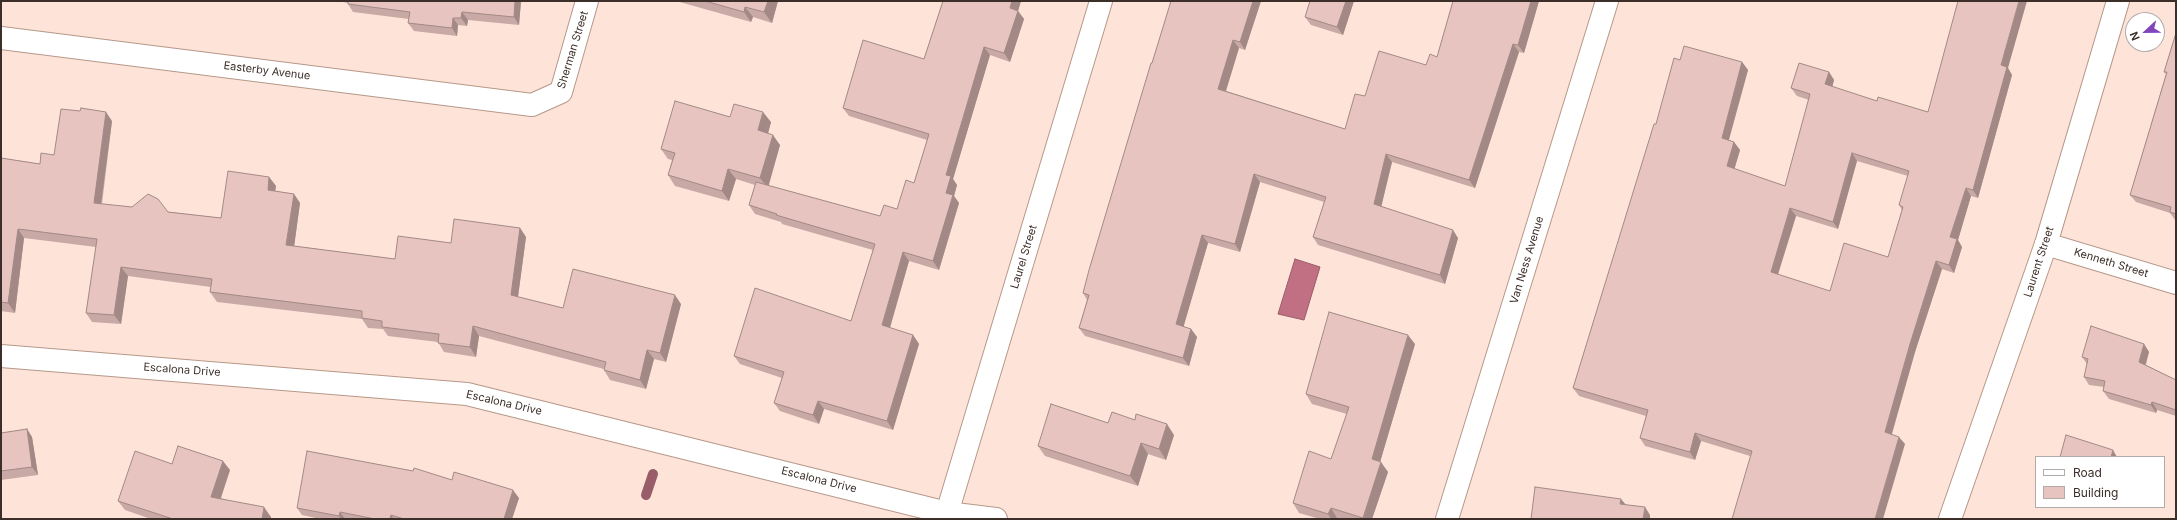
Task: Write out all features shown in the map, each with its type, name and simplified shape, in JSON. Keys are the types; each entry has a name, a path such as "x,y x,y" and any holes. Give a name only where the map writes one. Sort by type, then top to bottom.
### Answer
{"street":[{"name":"Sherman Street","path":"532,105 561,92 587,1"},
{"name":"Laurel Street","path":"947,513 1101,1"},
{"name":"Van Ness Avenue","path":"1447,519 1607,1"},
{"name":"Laurent Street","path":"1950,519 2046,244 2118,1"},
{"name":"Easterby Avenue","path":"1,38 532,105"},
{"name":"Kenneth Street","path":"2046,244 2176,283"},
{"name":"Escalona Drive","path":"1,356 467,394 947,513 996,519"}],"shaded area":[{"path":"1295,259 1320,267 1304,320 1278,314"}],"building":[{"path":"348,1 515,1 514,17 462,12 461,18 453,18 452,28 408,23 410,12 348,4"},
{"path":"705,1 768,1 764,12 745,7 744,12"},
{"path":"943,1 1012,1 1010,8 1018,11 1004,53 984,47 946,175 951,176 946,193 953,195 933,261 903,252 882,325 913,335 887,421 818,401 813,415 774,403 784,372 734,356 755,288 851,321 875,244 776,215 777,214 749,205 756,182 880,216 884,205 897,209 906,180 914,183 929,134 843,108 863,40 924,59"},
{"path":"1171,1 1253,1 1240,42 1233,40 1218,89 1345,129 1355,94 1365,96 1379,51 1426,65 1430,54 1437,57 1453,1 1531,1 1518,45 1513,44 1469,180 1386,154 1374,204 1453,230 1440,275 1313,237 1326,197 1254,174 1235,244 1202,235 1176,324 1191,329 1183,358 1079,328 1089,295 1083,293 1089,270"},
{"path":"1310,1 1346,1 1337,27 1305,17"},
{"path":"1958,1 2019,1 2001,65 2007,67 1973,190 1966,188 1950,237 1957,239 1949,265 1936,261 1885,432 1899,437 1875,519 1732,519 1752,451 1695,433 1690,452 1640,438 1648,410 1573,388 1654,124 1656,124 1674,58 1680,60 1684,46 1742,62 1722,138 1734,142 1727,166 1785,186 1810,94 1791,88 1799,63 1829,72 1825,84 1877,101 1878,97 1928,112","holes":["1852,153 1909,171 1899,205 1903,207 1888,257 1844,243 1830,291 1771,272 1790,208 1833,222"]},
{"path":"2176,33 2176,214 2170,212 2171,207 2130,195 2167,72 2164,72"},
{"path":"675,101 730,117 734,104 763,112 758,130 773,135 760,178 728,169 722,191 668,175 675,153 661,149"},
{"path":"81,108 106,112 94,203 132,207 148,194 158,199 168,212 221,218 228,171 269,177 268,190 294,194 286,245 395,259 398,236 451,243 454,219 520,228 511,295 563,308 573,269 675,295 660,353 647,350 640,380 604,370 606,362 473,326 470,347 438,343 439,334 382,327 382,321 362,318 362,311 210,292 212,279 121,267 114,315 86,313 97,239 18,229 8,303 1,302 1,158 40,164 41,153 54,155 61,109 80,111"},
{"path":"1329,312 1408,335 1372,459 1381,462 1363,518 1331,508 1328,514 1293,503 1309,451 1331,459 1349,407 1306,394"},
{"path":"2091,326 2144,344 2139,362 2176,380 2176,410 2152,402 2151,405 2103,391 2105,381 2084,377 2088,359 2082,357"},
{"path":"1051,404 1108,423 1112,412 1135,420 1136,414 1167,424 1159,449 1141,443 1130,476 1038,446"},
{"path":"27,429 32,467 1,471 1,433"},
{"path":"2066,435 2113,450 2111,456 2060,456"},
{"path":"178,446 223,461 211,497 264,507 262,519 173,519 118,501 135,451 172,464"},
{"path":"307,451 413,471 414,468 452,480 454,472 513,490 504,519 404,519 391,515 390,519 375,519 340,512 339,516 297,508"},
{"path":"1535,487 1621,499 1620,504 1645,507 1643,519 1531,519"}],"waterway":[{"path":"646,495 653,474"}]}
